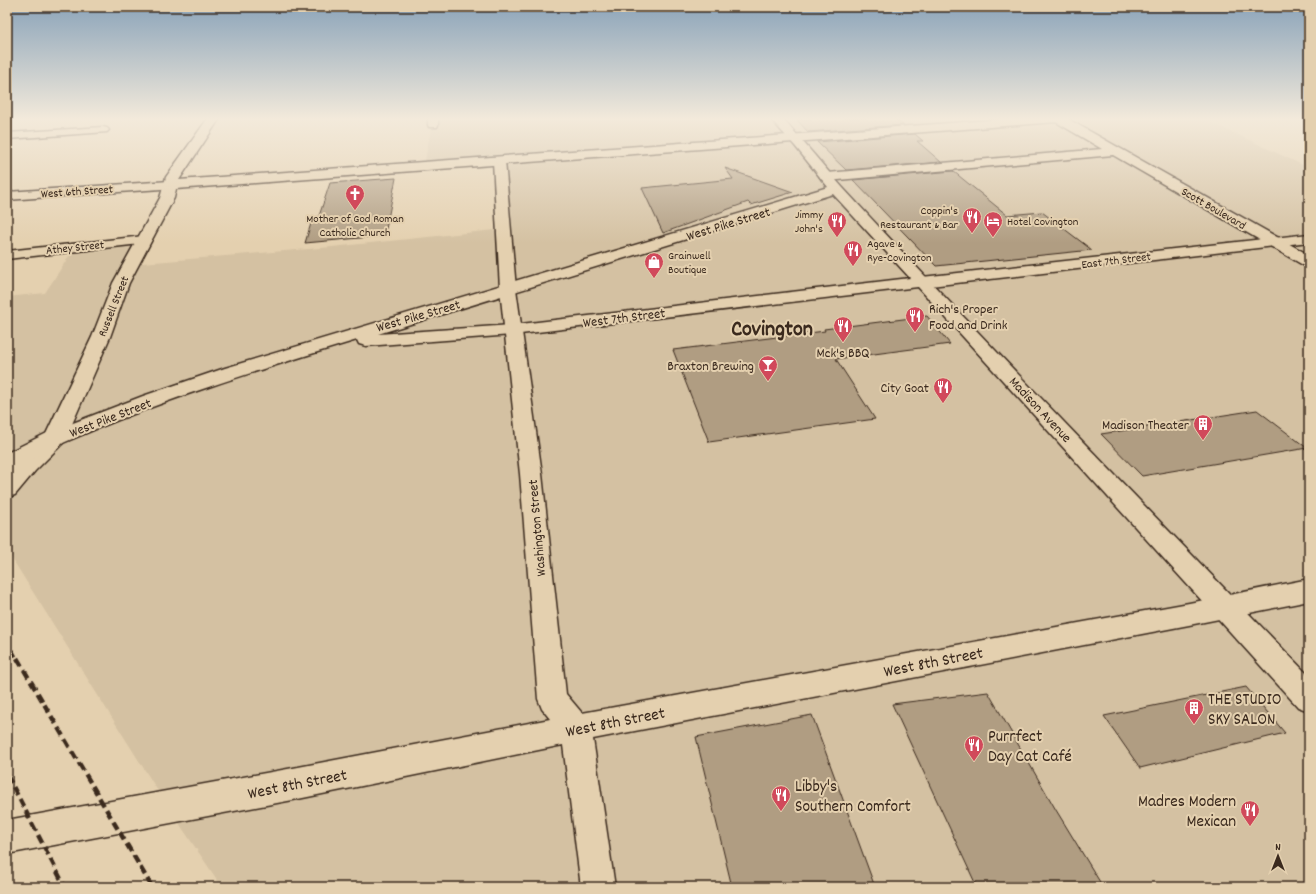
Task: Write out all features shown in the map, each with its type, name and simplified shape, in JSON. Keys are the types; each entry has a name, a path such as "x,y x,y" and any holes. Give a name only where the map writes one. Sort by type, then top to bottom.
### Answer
{"main road":[{"name":"Russell Street","path":"7,489 27,465 55,438 101,337 121,283 167,198 170,185 178,168 184,160"},
{"name":"West 6th Street","path":"170,185 514,160"},
{"name":"Madison Avenue","path":"813,160 836,189 1309,697"},
{"path":"827,176 1015,160"},
{"name":"Scott Boulevard","path":"1130,160 1309,262"},
{"name":"West Pike Street","path":"7,463 55,438 175,392 324,343 508,289 836,189"},
{"name":"West 7th Street","path":"324,343 512,330 922,282"}],"street":[{"name":"Washington Street","path":"498,161 512,330 520,379 530,466 552,699 576,728"},
{"name":"West 6th Street","path":"7,196 170,185"},
{"name":"East 7th Street","path":"922,282 1309,238"},
{"name":"Athey Street","path":"7,254 144,240"},
{"name":"West 8th Street","path":"7,837 293,784 576,728 1189,614 1309,590"},
{"path":"576,728 598,887"}],"shaded area":[{"path":"425,160 1291,160 1309,168 1309,887 222,887 168,807 11,557 7,558 7,297 45,293 75,247 144,240 131,264 332,247 504,229 498,161 424,166"}],"building":[{"path":"835,160 938,160 941,162 846,170"},
{"path":"725,168 793,192 751,205 748,202 663,233 642,188 733,179"},
{"path":"953,171 1007,215 1042,212 1092,250 936,266 853,180"},
{"name":"Mother of God Roman Catholic Church","path":"396,178 386,229 383,229 382,236 305,243 312,220 318,219 330,183"},
{"name":"Braxton Brewing","path":"927,316 950,344 836,359 875,419 709,442 673,350 825,331 824,329"},
{"name":"Madison Theater","path":"1257,410 1307,448 1142,476 1101,434"},
{"name":"THE STUDIO SKY SALON","path":"1246,687 1285,733 1140,768 1104,716"},
{"name":"Purrfect Day Cat Café","path":"988,692 1056,810 1103,887 977,887 892,704"},
{"name":"Libby's Southern Comfort","path":"812,715 875,887 732,887 696,737"}],"railway":[{"path":"7,641 17,659"},
{"path":"17,658 152,887"},
{"path":"7,775 65,887"}],"place":[{"name":"Mother of God Roman Catholic Church","path":"355,211"},
{"name":"Coppin's Restaurant & Bar","path":"972,234"},
{"name":"Jimmy John's","path":"837,238"},
{"name":"Hotel Covington","path":"993,238"},
{"name":"Agave & Rye-Covington","path":"853,267"},
{"name":"Grainwell Boutique","path":"654,279"},
{"name":"Rich's Proper Food and Drink","path":"915,333"},
{"name":"Mck's BBQ","path":"843,343"},
{"name":"Braxton Brewing","path":"768,382"},
{"name":"City Goat","path":"943,404"},
{"name":"Madison Theater","path":"1203,441"},
{"name":"THE STUDIO SKY SALON","path":"1194,725"},
{"name":"Purrfect Day Cat Café","path":"974,762"},
{"name":"Libby's Southern Comfort","path":"781,812"},
{"name":"Madres Modern Mexican","path":"1250,827"}],"district":[{"name":"Covington","path":"772,327"}]}
